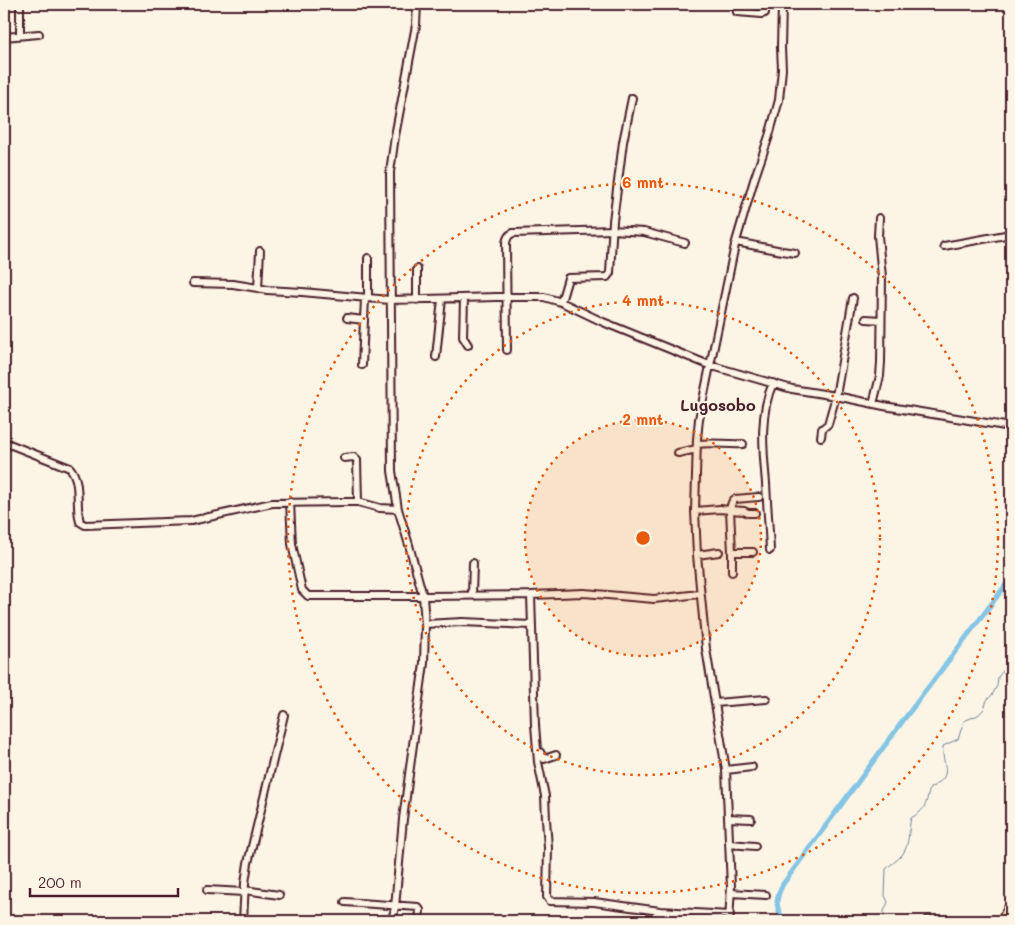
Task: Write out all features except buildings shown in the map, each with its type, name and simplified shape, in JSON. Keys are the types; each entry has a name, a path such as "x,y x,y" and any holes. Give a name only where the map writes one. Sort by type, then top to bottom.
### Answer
{"main road":[{"path":"1001,921 1011,904"}],"street":[{"path":"20,4 20,35"},
{"path":"392,921 403,818 424,663 425,624 423,596 398,509 392,471 390,300 390,172 416,25 417,4"},
{"path":"735,4 736,12 762,14 765,13 766,4"},
{"path":"531,595 535,725 545,804 548,848 546,895 548,900 594,902 729,918 731,893 726,770 706,649 697,555 695,511 698,419 736,242 779,100 782,69 782,4"},
{"path":"4,37 40,34"},
{"path":"562,302 568,278 607,277 610,273 623,142 632,98"},
{"path":"873,404 882,362 882,276 878,236 879,218"},
{"path":"506,350 506,243 511,234 613,230 644,232 685,242"},
{"path":"944,246 1011,234"},
{"path":"736,242 795,253"},
{"path":"258,288 260,251"},
{"path":"362,365 368,258"},
{"path":"417,269 418,300"},
{"path":"193,283 233,284 267,290 390,300 506,296 544,297 562,302 603,322 709,365 792,389 1011,427"},
{"path":"464,298 463,337 468,345"},
{"path":"821,437 822,429 828,424 836,396 853,298"},
{"path":"436,357 442,299"},
{"path":"347,318 364,320"},
{"path":"866,319 881,320"},
{"path":"770,550 763,448 766,402 773,383"},
{"path":"4,442 70,468 76,476 80,522 86,525 191,521 272,503 290,502 358,502 380,508 398,509"},
{"path":"678,453 710,442 744,444"},
{"path":"344,458 354,457 358,463 358,502"},
{"path":"732,572 731,503 734,500 759,497"},
{"path":"290,502 290,533 293,551 302,590 308,596 472,596 584,593 654,599 700,594"},
{"path":"695,511 720,509 755,513"},
{"path":"697,555 718,552"},
{"path":"732,552 753,552"},
{"path":"472,596 473,563"},
{"path":"425,624 462,622 532,625"},
{"path":"715,703 766,699"},
{"path":"243,921 248,863 284,715"},
{"path":"537,752 540,752 544,759 556,755"},
{"path":"726,770 752,766"},
{"path":"728,818 751,819"},
{"path":"729,844 755,846"},
{"path":"207,890 245,891 279,895"},
{"path":"731,893 766,895"},
{"path":"345,902 419,908 419,921"},
{"path":"660,911 660,921"}],"waterway":[{"path":"784,921 777,903 783,884 1011,578"},
{"path":"883,921 884,911 888,902 885,896 886,869 905,851 911,818 923,809 930,788 943,779 945,774 943,746 958,739 964,721 978,715 984,709 987,700 997,686 998,677 1011,661"}],"district":[{"name":"Lugosobo","path":"718,405"}]}
